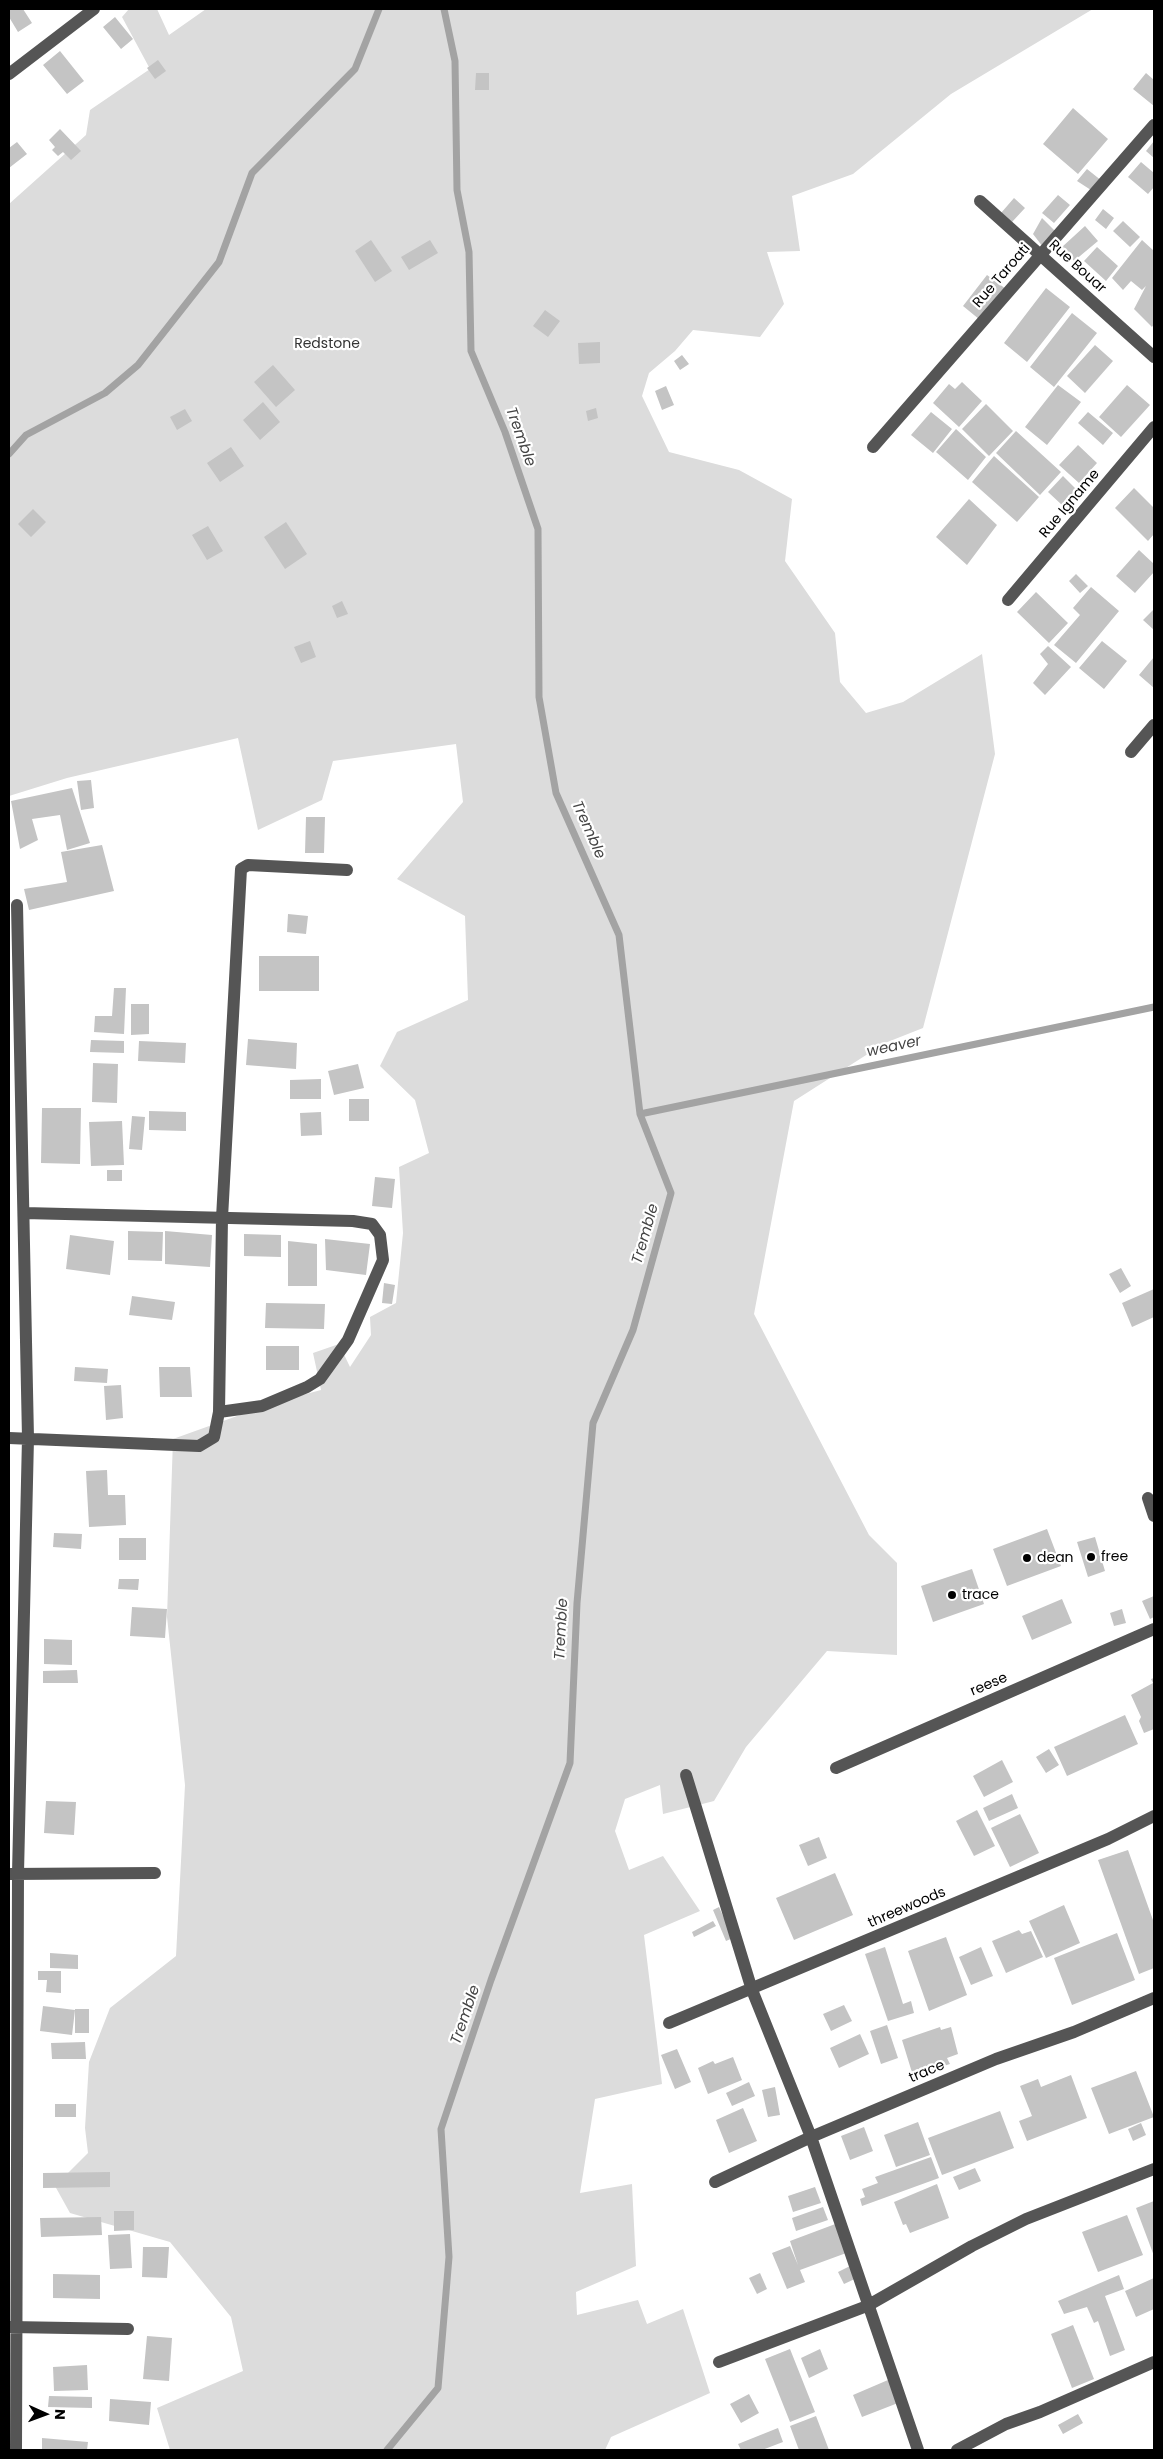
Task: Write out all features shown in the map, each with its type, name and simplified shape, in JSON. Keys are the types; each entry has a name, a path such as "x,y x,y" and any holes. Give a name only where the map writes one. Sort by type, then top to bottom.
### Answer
{"street":[{"path":"9,74 94,9"},
{"name":"Rue Taroati","path":"873,447 1154,125"},
{"name":"Rue Bouar","path":"980,201 1154,357"},
{"name":"Rue Igname","path":"1008,600 1154,426"},
{"path":"1131,752 1154,725"},
{"path":"9,1438 199,1446 214,1437 219,1412 222,1218 241,869 248,865 348,870"},
{"path":"16,2450 13,2327 13,1873 28,1438 17,905"},
{"path":"24,1213 353,1221 372,1224 380,1235 383,1260 348,1340 320,1378 307,1387 262,1406 219,1412"},
{"path":"1148,1498 1154,1516"},
{"name":"reese","path":"836,1768 1154,1629"},
{"path":"686,1775 752,1990 811,2138 854,2258 868,2306 918,2450"},
{"name":"threewoods","path":"669,2023 752,1990 1108,1838 1154,1816"},
{"path":"13,1873 155,1873"},
{"name":"trace","path":"715,2182 811,2138 996,2059 1074,2032 1154,1998"},
{"path":"719,2362 868,2306 972,2246 1026,2219 1154,2169"},
{"path":"13,2327 128,2329"},
{"path":"957,2450 1006,2424 1040,2412 1154,2362"}],"green space":[{"name":"Redstone","path":"129,9 157,9 169,35 206,9 1093,9 951,94 853,174 792,196 800,251 767,252 784,304 760,337 693,330 675,351 649,373 642,396 669,452 739,470 792,499 785,561 835,633 840,682 866,713 903,702 982,654 995,754 923,1028 885,1043 794,1101 754,1314 869,1535 897,1563 897,1655 827,1651 746,1747 714,1801 663,1814 660,1785 625,1799 615,1831 629,1870 663,1856 700,1911 644,1935 662,2084 595,2099 580,2193 632,2184 636,2266 576,2292 577,2315 638,2300 647,2324 683,2309 710,2393 611,2437 605,2450 170,2450 157,2408 243,2371 231,2317 170,2242 70,2213 55,2186 88,2153 85,2128 89,2062 110,2008 176,1956 185,1785 167,1617 173,1439 276,1402 321,1390 313,1353 339,1344 350,1367 371,1335 370,1317 396,1303 403,1233 399,1167 429,1153 415,1100 380,1066 397,1032 468,1000 465,916 397,879 463,802 456,744 333,761 322,800 258,830 238,738 67,778 9,796 9,204 86,135 90,110 150,69 122,17"}],"building":[{"path":"9,9 23,9 32,23 18,32 9,17"},
{"path":"115,17 133,39 121,49 103,27"},
{"path":"60,51 84,81 67,94 43,65"},
{"path":"158,60 166,71 155,79 147,68"},
{"path":"476,73 489,73 489,90 475,90"},
{"path":"1146,73 1154,80 1154,106 1133,89"},
{"path":"1073,108 1108,139 1078,174 1043,144"},
{"path":"60,129 81,151 71,160 63,152 58,156 52,150 55,147 49,140"},
{"path":"1154,141 1154,158 1146,151"},
{"path":"17,142 27,154 9,168 9,148"},
{"path":"1141,162 1154,173 1154,187 1148,194 1128,177"},
{"path":"1087,169 1102,181 1094,192 1077,181"},
{"path":"1058,195 1070,205 1054,223 1042,213"},
{"path":"1014,198 1025,208 1012,222 1001,213"},
{"path":"1103,209 1114,218 1106,229 1095,220"},
{"path":"1042,218 1060,236 1046,251 1033,234"},
{"path":"1123,221 1140,237 1130,247 1113,231"},
{"path":"1085,226 1098,241 1074,261 1062,247"},
{"path":"371,240 392,271 375,282 355,251"},
{"path":"430,240 438,253 409,270 401,257"},
{"path":"1142,240 1154,251 1154,324 1152,327 1134,309 1146,286 1142,290 1131,281 1123,290 1112,278"},
{"path":"1097,247 1118,266 1106,281 1084,261"},
{"path":"987,275 1010,292 985,324 963,306"},
{"path":"1046,288 1070,307 1027,362 1004,343"},
{"path":"545,310 560,321 548,337 533,326"},
{"path":"1072,313 1097,333 1054,387 1030,367"},
{"path":"600,342 600,363 579,364 578,343"},
{"path":"1095,345 1113,361 1085,393 1067,376"},
{"path":"682,355 689,364 680,370 674,361"},
{"path":"273,365 295,390 276,407 254,382"},
{"path":"962,382 982,401 959,427 933,403 949,384 955,389"},
{"path":"1058,385 1081,402 1047,445 1025,427"},
{"path":"1127,385 1150,405 1121,437 1099,417"},
{"path":"666,386 674,405 662,410 655,391"},
{"path":"263,402 280,422 260,440 243,420"},
{"path":"986,404 1013,431 989,456 962,429"},
{"path":"596,408 598,418 588,421 586,411"},
{"path":"185,409 192,421 177,430 170,417"},
{"path":"931,412 952,429 933,453 911,435"},
{"path":"1088,412 1113,433 1103,445 1078,423"},
{"path":"956,429 986,457 968,480 936,452"},
{"path":"1016,431 1061,472 1040,495 996,453"},
{"path":"1078,445 1097,463 1079,483 1059,465"},
{"path":"231,447 244,466 220,482 207,463"},
{"path":"994,456 1039,497 1017,522 972,482"},
{"path":"1063,476 1077,490 1062,505 1048,492"},
{"path":"1134,488 1154,508 1154,534 1148,541 1115,508"},
{"path":"969,499 997,525 967,565 936,537"},
{"path":"33,509 46,522 31,537 18,524"},
{"path":"286,522 307,554 285,569 264,537"},
{"path":"208,526 223,551 207,560 192,535"},
{"path":"1139,550 1154,564 1154,572 1135,593 1116,576"},
{"path":"1076,574 1088,586 1080,593 1069,581"},
{"path":"1091,587 1119,611 1076,663 1054,645 1080,615 1073,608"},
{"path":"1036,592 1068,623 1049,643 1017,612"},
{"path":"342,601 348,614 337,618 332,606"},
{"path":"1154,609 1154,630 1143,620"},
{"path":"310,641 316,657 301,663 294,647"},
{"path":"1102,641 1127,661 1104,689 1079,668"},
{"path":"1048,646 1071,667 1045,695 1033,683 1048,664 1040,654"},
{"path":"1154,657 1154,688 1139,675"},
{"path":"91,780 94,808 81,810 77,781"},
{"path":"72,788 90,843 67,850 60,815 32,819 38,840 20,849 11,801"},
{"path":"306,817 325,817 324,853 305,853"},
{"path":"102,845 114,891 29,910 24,889 67,882 61,852"},
{"path":"288,914 308,916 306,934 287,932"},
{"path":"259,956 319,956 319,991 259,991"},
{"path":"114,988 126,988 124,1034 94,1032 95,1016 112,1016"},
{"path":"131,1004 149,1004 149,1034 131,1035"},
{"path":"248,1039 297,1043 296,1069 246,1065"},
{"path":"91,1040 124,1041 124,1053 90,1052"},
{"path":"139,1041 186,1043 185,1063 138,1061"},
{"path":"93,1063 118,1064 117,1103 92,1102"},
{"path":"358,1064 364,1088 334,1095 328,1071"},
{"path":"321,1079 321,1099 290,1099 290,1080"},
{"path":"349,1099 369,1099 369,1121 349,1121"},
{"path":"42,1108 81,1108 80,1164 41,1163"},
{"path":"149,1111 186,1112 186,1131 149,1130"},
{"path":"321,1112 322,1135 301,1136 300,1113"},
{"path":"132,1116 145,1117 142,1150 129,1149"},
{"path":"122,1121 124,1165 91,1166 89,1122"},
{"path":"107,1170 122,1170 122,1181 107,1181"},
{"path":"375,1177 395,1179 392,1208 372,1206"},
{"path":"128,1231 163,1232 162,1261 128,1260"},
{"path":"165,1231 212,1235 210,1267 165,1264"},
{"path":"244,1234 281,1235 281,1257 244,1256"},
{"path":"70,1235 114,1241 110,1275 66,1269"},
{"path":"325,1239 370,1244 366,1275 326,1270"},
{"path":"288,1241 317,1244 317,1286 288,1286"},
{"path":"1121,1268 1131,1286 1120,1293 1109,1274"},
{"path":"384,1283 395,1285 392,1304 382,1303"},
{"path":"1154,1289 1154,1317 1132,1327 1122,1303"},
{"path":"132,1296 175,1302 172,1320 129,1315"},
{"path":"266,1303 325,1304 324,1329 265,1328"},
{"path":"266,1346 299,1346 299,1370 266,1370"},
{"path":"75,1367 108,1369 107,1383 74,1381"},
{"path":"159,1367 190,1367 192,1397 160,1397"},
{"path":"121,1385 123,1418 106,1420 104,1386"},
{"path":"107,1470 108,1495 125,1495 126,1525 89,1527 86,1471"},
{"name":"dean","path":"1047,1529 1061,1566 1007,1586 993,1549"},
{"path":"54,1533 82,1534 81,1549 53,1547"},
{"name":"free","path":"1095,1537 1105,1571 1088,1577 1077,1542"},
{"path":"119,1538 146,1538 146,1560 119,1560"},
{"name":"trace","path":"972,1569 984,1604 933,1622 921,1586"},
{"path":"119,1579 139,1579 138,1590 118,1589"},
{"path":"1154,1596 1154,1617 1150,1619 1142,1601"},
{"path":"1062,1599 1072,1623 1032,1640 1022,1616"},
{"path":"132,1607 167,1609 165,1638 130,1636"},
{"path":"1122,1609 1126,1623 1114,1626 1110,1613"},
{"path":"44,1639 72,1640 72,1665 44,1664"},
{"path":"77,1670 78,1683 43,1683 43,1671"},
{"path":"1154,1678 1154,1729 1144,1733 1139,1721 1141,1717 1131,1695 1153,1683 1151,1679"},
{"path":"1125,1715 1138,1744 1067,1776 1054,1747"},
{"path":"1049,1749 1059,1765 1046,1773 1036,1757"},
{"path":"1002,1760 1013,1782 984,1797 973,1776"},
{"path":"1012,1794 1018,1808 989,1821 983,1808"},
{"path":"46,1801 76,1802 74,1835 44,1833"},
{"path":"977,1810 995,1846 974,1856 956,1821"},
{"path":"1020,1814 1039,1853 1010,1867 991,1828"},
{"path":"819,1837 827,1858 808,1866 799,1845"},
{"path":"1128,1850 1154,1923 1154,1968 1139,1974 1098,1860"},
{"path":"835,1873 853,1915 794,1940 776,1898"},
{"path":"1064,1905 1080,1943 1046,1958 1029,1921"},
{"path":"719,1907 733,1938 726,1941 713,1910"},
{"path":"713,1921 716,1926 694,1937 692,1932"},
{"path":"1019,1930 1022,1934 1031,1931 1043,1957 1006,1973 992,1941"},
{"path":"1117,1933 1135,1980 1072,2005 1054,1958"},
{"path":"946,1937 967,1995 929,2011 908,1951"},
{"path":"885,1947 903,2004 911,2001 914,2013 888,2021 865,1954"},
{"path":"981,1947 993,1976 971,1985 959,1957"},
{"path":"50,1953 78,1955 78,1969 50,1968"},
{"path":"38,1971 61,1971 61,1993 46,1992 47,1980 38,1980"},
{"path":"844,2005 852,2021 831,2031 823,2014"},
{"path":"43,2006 75,2010 72,2035 40,2031"},
{"path":"75,2009 89,2009 89,2033 75,2033"},
{"path":"887,2025 898,2058 881,2064 870,2031"},
{"path":"940,2027 941,2030 951,2027 958,2054 947,2058 950,2064 940,2067 941,2071 914,2079 902,2040"},
{"path":"860,2034 869,2054 839,2068 830,2048"},
{"path":"85,2042 86,2059 52,2059 51,2043"},
{"path":"677,2049 691,2082 675,2089 661,2055"},
{"path":"733,2057 742,2080 708,2094 698,2068 713,2061 715,2064"},
{"path":"1136,2071 1154,2117 1109,2134 1091,2088"},
{"path":"1071,2075 1087,2118 1027,2141 1019,2121 1032,2116 1020,2086 1038,2079 1041,2087"},
{"path":"749,2082 755,2096 732,2106 726,2093"},
{"path":"775,2087 780,2115 768,2117 762,2090"},
{"path":"55,2104 76,2104 76,2117 55,2117"},
{"path":"743,2108 757,2141 729,2153 716,2120"},
{"path":"1000,2111 1014,2148 942,2175 928,2138"},
{"path":"918,2122 930,2155 896,2167 884,2135"},
{"path":"1141,2123 1146,2135 1133,2141 1128,2129"},
{"path":"864,2127 873,2151 850,2160 841,2136"},
{"path":"931,2157 939,2178 862,2206 860,2199 865,2197 862,2189 878,2183 875,2177"},
{"path":"975,2168 981,2181 959,2190 953,2177"},
{"path":"110,2172 110,2187 43,2188 43,2173"},
{"path":"937,2184 949,2218 910,2233 906,2224 903,2225 894,2202"},
{"path":"815,2187 821,2203 793,2212 788,2196"},
{"path":"1154,2201 1154,2256 1136,2208"},
{"path":"823,2207 828,2220 796,2231 792,2218"},
{"path":"114,2211 134,2211 134,2230 114,2231"},
{"path":"1127,2215 1143,2255 1098,2272 1082,2232"},
{"path":"101,2217 102,2235 41,2237 40,2218"},
{"path":"838,2223 849,2252 800,2270 805,2282 787,2289 772,2253 790,2246 798,2265 790,2241"},
{"path":"130,2234 132,2268 110,2269 108,2235"},
{"path":"143,2247 169,2247 167,2278 142,2277"},
{"path":"852,2265 859,2277 844,2284 838,2272"},
{"path":"760,2273 767,2289 757,2294 749,2278"},
{"path":"53,2274 100,2275 100,2299 53,2298"},
{"path":"1119,2275 1124,2289 1105,2296 1125,2350 1110,2356 1098,2321 1094,2323 1087,2307 1064,2314 1058,2301"},
{"path":"1154,2278 1154,2309 1136,2317 1125,2291"},
{"path":"1073,2325 1094,2379 1072,2388 1051,2334"},
{"path":"147,2336 172,2338 169,2381 143,2379"},
{"path":"790,2349 815,2412 790,2422 765,2359"},
{"path":"820,2349 828,2369 809,2378 801,2358"},
{"path":"87,2365 88,2390 54,2391 53,2367"},
{"path":"888,2380 898,2403 862,2417 853,2395"},
{"path":"749,2394 759,2413 741,2423 730,2404"},
{"path":"49,2396 92,2397 92,2408 48,2407"},
{"path":"110,2399 151,2402 149,2425 109,2421"},
{"path":"1078,2414 1083,2423 1063,2434 1058,2425"},
{"path":"816,2416 829,2450 799,2450 790,2426"},
{"path":"778,2428 783,2442 762,2450 741,2450 738,2444"},
{"path":"42,2438 88,2442 87,2450 42,2450"}],"waterway":[{"path":"9,454 26,435 105,393 138,365 219,262 252,173 355,69 379,9"},
{"name":"Tremble","path":"387,2450 438,2388 449,2257 441,2129 491,1980 570,1763 577,1603 593,1423 633,1330 671,1193 640,1114 619,935 556,793 539,697 538,529 505,432 471,351 469,252 457,190 455,61 444,9"},
{"name":"weaver","path":"640,1114 1154,1007"}],"place":[{"name":"free","path":"1091,1557"},
{"name":"dean","path":"1027,1558"},
{"name":"trace","path":"952,1595"}]}
